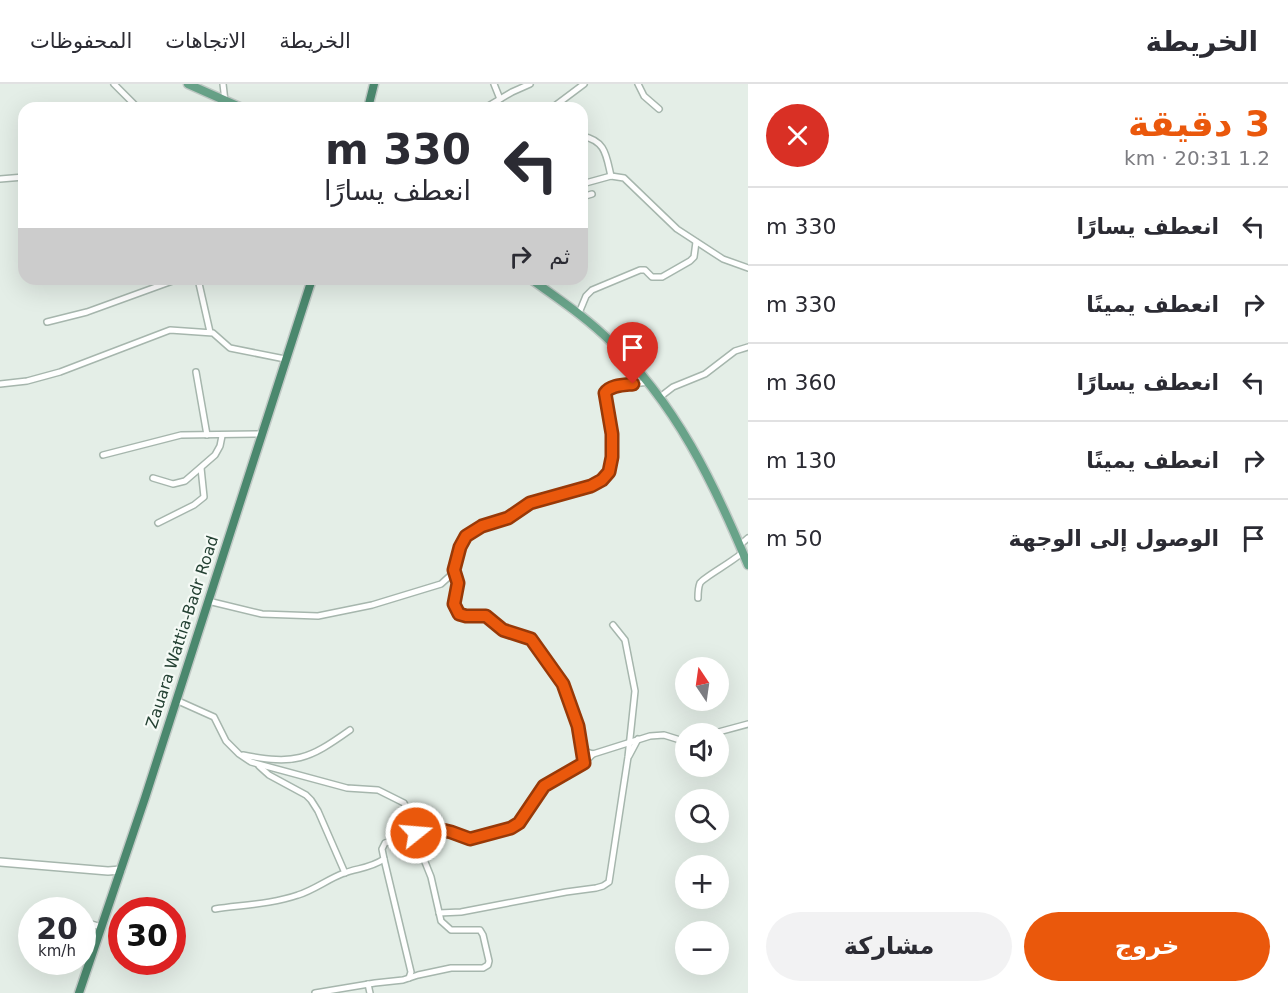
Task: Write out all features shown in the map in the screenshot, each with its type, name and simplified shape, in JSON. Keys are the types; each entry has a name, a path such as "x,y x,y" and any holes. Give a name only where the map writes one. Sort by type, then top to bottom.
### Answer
{"highway":[{"path":"370,102 374,84"},
{"name":"Zauara Wattia-Badr Road","path":"80,993 310,285"}],"main road":[{"path":"188,84 229,102"},
{"path":"539,285 579,313 609,339 649,382 694,450 748,565"}],"street":[{"path":"114,84 132,102"},
{"path":"223,84 225,100"},
{"path":"494,84 500,99"},
{"path":"495,102 530,84"},
{"path":"569,84 575,91"},
{"path":"560,102 584,84"},
{"path":"638,84 644,96 659,109"},
{"path":"588,138 597,140 601,146 611,176"},
{"path":"588,182 611,176 624,178 670,223 696,242 723,260 748,268"},
{"path":"0,178 18,177"},
{"path":"588,195 592,194"},
{"path":"579,313 586,296 592,290 640,270 645,270 652,277 662,277 690,261 694,257 696,242"},
{"path":"47,322 87,312 161,285"},
{"path":"199,285 210,332"},
{"path":"0,384 27,381 60,372 170,330 210,332 217,334 230,348 285,359"},
{"path":"660,397 680,384 705,374 735,351 748,347"},
{"path":"196,372 207,435"},
{"path":"208,601 270,615 305,617 324,615 424,591 446,581 454,570 463,540 475,529 502,520 530,503 585,488 606,477 611,464 613,448 605,393 608,388 612,387 649,382"},
{"path":"103,455 170,437 262,434"},
{"path":"153,478 167,484 179,484 190,478 218,451 222,436"},
{"path":"158,523 194,506 204,497 201,468"},
{"path":"698,597 698,590 704,579 729,564 748,538"},
{"path":"454,570 458,583 454,604 456,611 466,616 486,616 503,630 531,639 566,690 578,726 584,763"},
{"path":"439,913 461,912 596,888 606,884 610,876 628,757 635,686 625,640 613,625"},
{"path":"177,700 214,717 226,741 239,754 258,765 269,775 306,795 318,812 345,873"},
{"path":"729,729 748,724"},
{"path":"239,754 279,761 300,759 324,748 351,730"},
{"path":"413,823 470,839 511,828 519,823 544,786 584,763 593,754 638,739 660,735 675,739"},
{"path":"628,757 638,739"},
{"path":"582,749 593,754"},
{"path":"258,765 352,789 378,790 404,803 431,877 443,924 451,930 475,928 482,931 489,961 488,965 483,968 451,968 410,975 396,982 315,993"},
{"path":"410,975 382,849 385,843 416,833"},
{"path":"214,909 291,897 345,873 363,870 384,859"},
{"path":"0,862 108,871 121,870"},
{"path":"96,925 101,927"},
{"path":"368,984 370,993"}],"route":[{"path":"416,833 413,823 470,839 511,828 519,823 544,786 584,763 578,726 563,684 531,639 499,628 486,616 461,616 456,611 454,601 458,583 454,570 463,540 475,529 508,518 530,503 585,488 606,477 611,464 613,448 604,396 608,388 633,384"}]}
